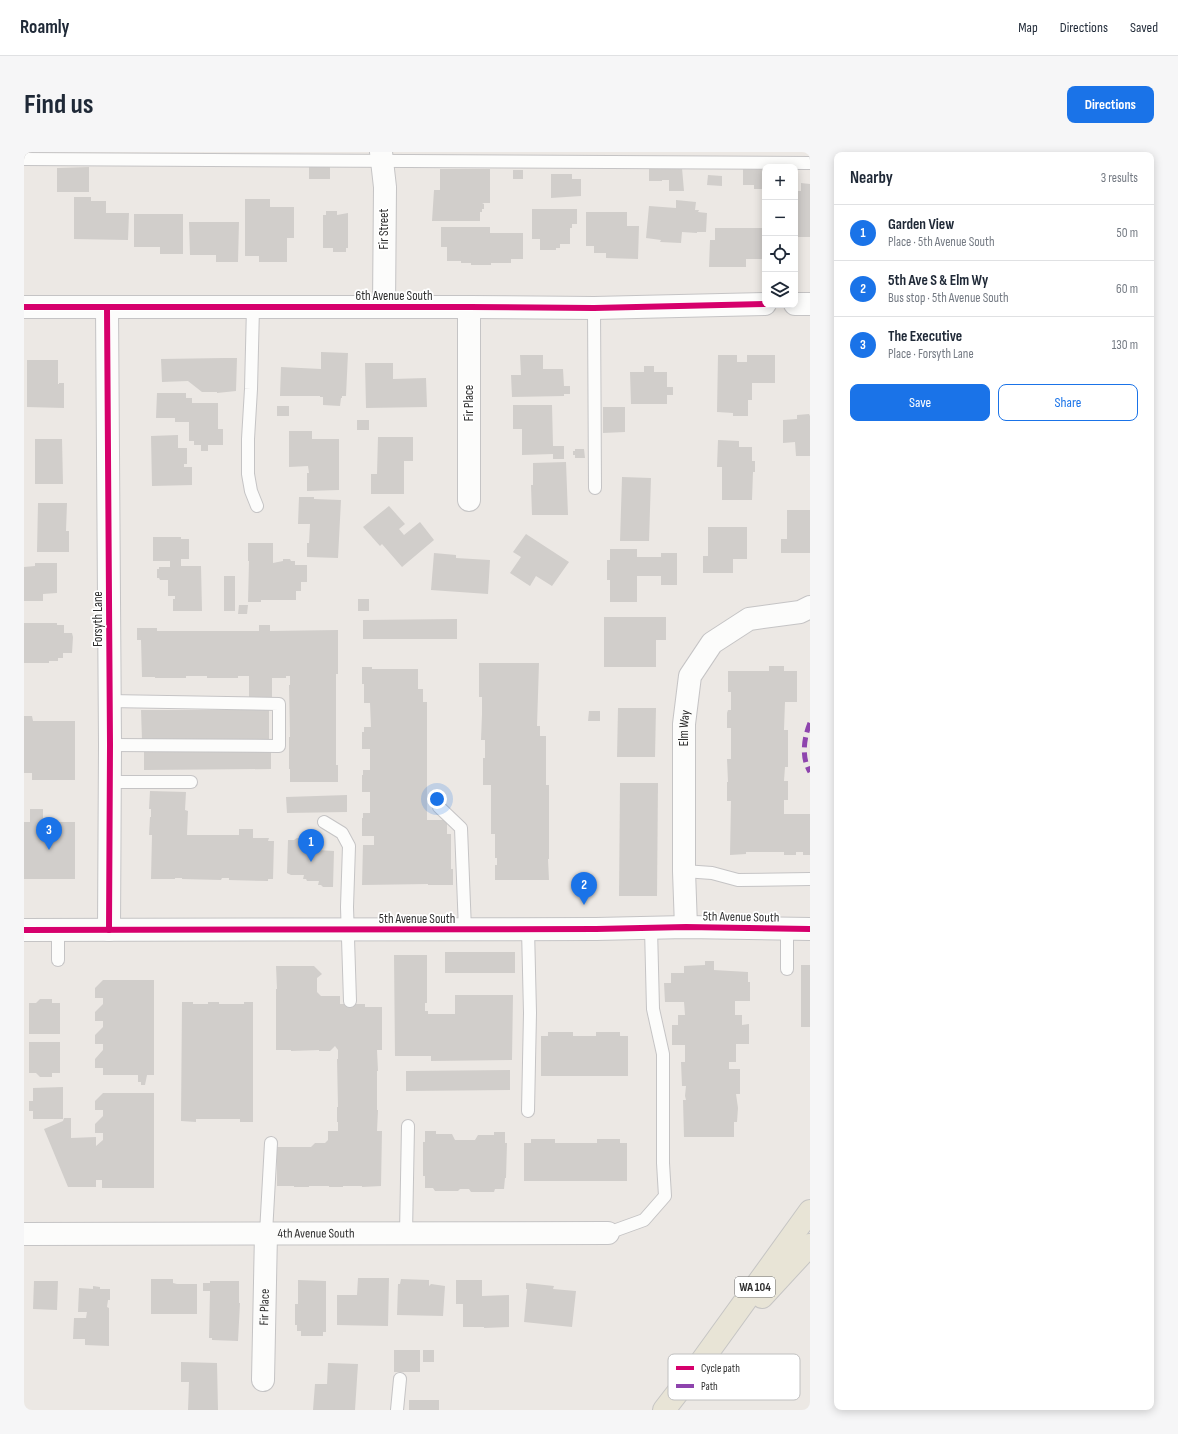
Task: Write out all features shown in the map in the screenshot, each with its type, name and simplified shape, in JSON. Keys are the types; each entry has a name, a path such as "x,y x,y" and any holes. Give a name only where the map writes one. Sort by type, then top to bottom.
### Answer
{"main road":[{"name":"WA 104","path":"707,1354 810,1211"},
{"name":"WA 104","path":"709,1354 810,1246"},
{"name":"WA 104","path":"664,1410 672,1400"}],"street":[{"name":"Fir Street","path":"382,157 385,187 384,307"},
{"name":"6th Avenue South","path":"24,307 594,308 762,304"},
{"path":"798,304 810,304"},
{"name":"Fir Place","path":"469,307 469,500"},
{"name":"Forsyth Lane","path":"106,308 110,745 109,930"},
{"name":"Elm Way","path":"686,927 684,871 684,724 690,676 712,642 749,620 800,612 810,607"},
{"name":"5th Avenue South","path":"24,930 465,930 686,927 810,928"},
{"name":"Fir Place","path":"263,1380 266,1233"},
{"name":"4th Avenue South","path":"24,1234 608,1233"}],"lane":[{"path":"24,159 382,157 810,163"},
{"path":"253,307 248,474 251,491 256,506"},
{"path":"594,308 595,488"},
{"path":"109,701 279,704 279,746 110,745"},
{"path":"109,782 191,782"},
{"path":"439,807 460,828 465,930"},
{"path":"324,822 342,833 349,846 347,930 350,1001"},
{"path":"684,871 712,873 738,880 810,879"},
{"path":"608,1233 644,1220 665,1196 663,1163 663,1054 653,1009 650,928"},
{"path":"787,928 787,969"},
{"path":"528,929 530,1013 528,1111"},
{"path":"58,930 58,960"},
{"path":"406,1233 408,1126"},
{"path":"266,1233 271,1144"},
{"path":"397,1410 400,1379"}],"building":[{"path":"309,165 330,165 330,179 309,179"},
{"path":"649,166 682,168 684,191 669,191 669,180 649,181"},
{"path":"89,167 89,192 57,192 57,168"},
{"path":"746,167 762,167 762,189 754,189 754,185 743,185 743,169"},
{"path":"440,169 490,169 490,203 482,203 484,204 484,209 480,212 480,221 432,221 434,190 440,190"},
{"path":"513,170 523,170 523,179 513,179"},
{"path":"551,174 572,174 572,179 581,179 581,196 551,198"},
{"path":"708,175 722,176 722,186 707,185"},
{"path":"801,183 810,184 810,237 798,237 798,191 801,191"},
{"path":"74,197 91,197 91,201 106,201 106,213 129,213 128,240 74,239"},
{"path":"245,199 270,199 270,207 294,207 294,238 287,238 287,262 259,262 259,256 245,256"},
{"path":"676,200 696,202 695,210 699,210 698,212 707,213 706,232 682,232 681,243 660,242 661,240 646,238 649,206 676,208"},
{"path":"532,209 577,209 577,224 572,224 572,228 570,228 570,244 560,244 560,248 556,248 556,250 540,250 540,239 532,239"},
{"path":"326,211 337,211 337,215 348,213 348,248 346,248 346,252 333,252 333,248 323,248 323,215 326,215"},
{"path":"586,212 627,212 627,226 639,226 638,259 606,258 606,253 594,253 594,246 586,246"},
{"path":"134,214 183,214 183,254 160,254 160,247 134,247"},
{"path":"189,222 239,222 238,262 216,262 216,255 190,255"},
{"path":"441,227 490,227 490,233 523,233 523,259 511,259 511,263 491,263 491,265 471,265 471,263 461,263 461,261 447,261 447,247 441,247"},
{"path":"715,228 762,228 762,259 746,259 746,267 709,267 710,240 715,240"},
{"path":"321,352 348,353 346,396 342,396 340,406 323,405 323,397 320,396 280,396 281,367 321,369"},
{"path":"520,355 543,355 543,369 563,369 564,386 570,386 570,394 564,394 564,396 512,397 511,375 521,375"},
{"path":"718,355 737,355 737,362 747,362 747,355 775,355 775,383 752,383 752,400 748,400 748,416 733,416 733,413 717,412"},
{"path":"237,358 236,391 217,393 202,392 188,381 162,382 161,359"},
{"path":"27,360 58,360 58,384 64,383 64,408 27,407"},
{"path":"365,363 393,363 393,379 426,378 427,407 366,408"},
{"path":"644,366 654,366 654,372 667,372 667,387 673,387 673,395 667,395 667,404 631,404 630,372 644,372"},
{"path":"157,393 186,393 186,398 192,398 192,403 218,403 218,429 223,429 223,445 208,445 208,451 201,451 201,445 194,445 194,441 189,441 189,422 175,422 175,418 156,418"},
{"path":"513,405 552,405 553,446 564,446 564,459 553,459 553,454 522,455 522,429 513,429"},
{"path":"277,406 289,406 289,416 277,416"},
{"path":"603,407 625,407 625,432 603,433"},
{"path":"809,414 810,456 796,456 795,442 783,443 783,420 797,419 797,415"},
{"path":"357,420 369,420 369,430 357,430"},
{"path":"289,431 312,431 312,439 339,439 339,490 307,491 307,473 309,473 308,466 289,467"},
{"path":"178,435 178,448 187,448 187,464 184,464 184,467 192,467 192,485 152,486 151,436"},
{"path":"378,437 413,437 413,461 404,461 404,494 371,494 371,474 377,474"},
{"path":"35,439 62,439 63,484 35,484"},
{"path":"718,440 739,441 739,447 752,447 752,461 755,461 755,472 753,472 752,500 722,500 722,467 717,467"},
{"path":"575,449 584,449 585,458 575,458 573,451 575,451"},
{"path":"566,462 568,515 532,515 531,485 533,485 533,463"},
{"path":"622,477 651,478 649,541 620,541"},
{"path":"299,497 341,500 338,558 307,557 307,543 309,543 310,524 298,524"},
{"path":"38,503 67,503 66,531 69,531 69,552 37,552"},
{"path":"389,506 405,524 399,529 404,535 420,522 434,540 402,567 382,544 380,546 363,527"},
{"path":"787,510 810,510 810,553 781,553 781,539 787,539"},
{"path":"708,527 747,527 747,559 733,559 733,573 703,573 703,556 708,556"},
{"path":"526,534 569,562 552,586 536,576 530,586 510,573 521,557 513,552"},
{"path":"153,537 181,537 181,539 189,539 189,559 181,559 181,566 201,566 202,611 173,611 173,599 175,599 175,596 168,596 168,580 160,580 157,578 157,569 159,569 159,567 170,567 170,561 153,561"},
{"path":"248,543 273,543 273,563 283,561 283,559 290,559 291,561 295,561 295,565 307,565 307,582 301,582 301,591 296,591 296,600 261,600 261,602 248,602"},
{"path":"610,549 637,549 637,557 661,557 661,553 677,553 677,585 661,585 661,576 637,576 637,602 610,602 610,580 607,580 607,560 610,560"},
{"path":"434,553 456,555 456,558 490,560 488,594 431,590"},
{"path":"35,563 57,563 57,593 43,594 43,601 24,601 24,567 35,566"},
{"path":"224,576 235,576 235,611 224,611"},
{"path":"358,599 369,599 369,611 358,611"},
{"path":"239,605 248,605 247,614 238,614"},
{"path":"604,617 666,617 666,640 656,640 656,667 604,667"},
{"path":"457,619 457,639 363,639 363,620"},
{"path":"24,623 57,623 57,625 64,625 64,633 72,633 72,653 63,653 63,658 58,658 58,661 49,661 49,663 24,663"},
{"path":"259,625 270,625 270,631 338,630 338,674 336,674 336,765 338,765 338,782 290,782 290,676 286,676 286,678 272,678 272,697 249,697 249,676 238,676 238,678 207,678 207,676 186,676 186,678 142,677 141,640 137,640 137,628 157,628 157,631 259,631"},
{"path":"479,663 539,663 537,726 540,726 540,736 546,736 546,785 549,785 549,880 495,880 495,865 497,865 497,858 495,858 495,834 491,834 491,785 483,785 485,740 481,740 482,697 479,697"},
{"path":"769,666 784,666 784,671 797,671 797,702 785,702 784,730 788,730 788,767 785,767 784,781 788,781 788,800 784,800 784,814 810,814 810,855 803,855 803,852 796,852 796,855 784,855 784,852 746,852 746,854 730,855 731,801 727,801 727,759 731,759 731,728 727,728 727,713 728,710 731,710 731,692 728,692 728,671 769,671"},
{"path":"362,667 372,667 372,669 418,669 418,689 423,689 423,702 427,702 427,820 447,820 447,834 451,834 451,869 453,869 453,885 362,885 363,845 374,845 374,836 362,836 363,813 370,813 370,792 362,792 362,775 363,770 370,770 370,749 362,749 362,732 364,732 364,727 371,727 370,703 364,703"},
{"path":"618,708 656,708 655,757 617,757"},
{"path":"141,710 269,710 269,740 142,740"},
{"path":"589,711 600,711 600,721 588,721"},
{"path":"24,716 32,716 33,721 75,721 75,780 32,780 32,773 24,773"},
{"path":"144,751 271,751 271,769 144,770"},
{"path":"620,783 658,783 657,896 619,896"},
{"path":"150,791 186,792 185,810 188,811 187,835 239,835 239,829 253,829 253,838 269,838 268,841 274,841 273,879 268,879 268,881 229,880 229,878 222,878 221,880 182,878 151,879 152,835 149,835 151,817 151,809 149,809"},
{"path":"347,795 347,812 287,813 286,797"},
{"path":"30,809 43,809 43,822 75,822 75,879 24,879 24,822 30,822"},
{"path":"297,838 302,839 303,844 318,846 318,850 334,851 333,887 323,887 318,885 319,881 307,881 306,879 303,879 304,875 291,875 287,873 288,840 294,840"},
{"path":"445,952 515,952 515,973 445,973"},
{"path":"394,955 427,955 427,1003 425,1003 425,1011 428,1011 428,1014 455,1014 455,995 513,995 512,1060 431,1061 431,1056 395,1056"},
{"path":"705,961 714,961 714,970 748,972 748,982 750,982 750,1001 735,1001 735,1015 742,1015 742,1025 749,1024 749,1044 736,1044 736,1062 729,1062 729,1069 740,1069 740,1094 736,1094 738,1108 737,1122 734,1122 734,1137 684,1137 683,1100 686,1100 686,1086 682,1086 681,1062 685,1062 685,1045 672,1045 672,1025 678,1025 678,1015 685,1015 684,1002 665,1002 664,983 671,983 671,973 684,973 684,966 705,965"},
{"path":"801,965 810,965 810,1027 801,1027"},
{"path":"276,966 314,966 322,974 317,978 317,992 321,996 340,996 340,1004 365,1004 365,1007 382,1007 382,1050 377,1050 377,1131 382,1131 381,1186 277,1186 277,1147 311,1147 315,1143 325,1143 328,1140 328,1131 338,1131 338,1050 335,1046 330,1051 276,1050"},
{"path":"103,980 154,980 154,1075 147,1075 145,1085 141,1085 141,1082 138,1082 138,1075 103,1075 103,1068 95,1068 95,1059 103,1050 103,1044 95,1044 95,1035 103,1027 103,1021 95,1021 95,1012 103,1004 103,998 95,998 95,988"},
{"path":"40,999 52,999 52,1003 60,1003 60,1034 29,1034 29,1003 36,1003"},
{"path":"182,1002 193,1002 193,1004 219,1002 219,1004 244,1004 244,1002 253,1002 253,1122 240,1122 240,1119 196,1119 196,1122 181,1121"},
{"path":"548,1032 573,1032 573,1036 596,1036 596,1032 620,1032 620,1036 628,1036 628,1076 541,1076 541,1036 548,1036"},
{"path":"29,1042 60,1042 60,1073 52,1073 52,1077 40,1077 36,1073 29,1073"},
{"path":"510,1070 510,1090 406,1091 406,1071"},
{"path":"63,1087 63,1119 33,1119 33,1111 29,1111 29,1101 33,1101 33,1088"},
{"path":"103,1093 154,1093 154,1188 102,1188 102,1180 96,1180 96,1187 68,1187 44,1129 63,1121 64,1118 71,1118 71,1138 96,1137 96,1146 103,1140 103,1133 95,1133 95,1124 103,1116 103,1110 95,1110 95,1101"},
{"path":"425,1131 436,1131 436,1134 452,1134 455,1140 475,1140 478,1135 494,1135 494,1132 505,1132 505,1143 507,1143 506,1178 504,1189 495,1189 494,1192 471,1192 469,1189 460,1189 458,1191 435,1191 433,1188 425,1188 425,1176 423,1176 423,1142 425,1142"},
{"path":"531,1139 555,1139 555,1143 597,1143 597,1139 620,1139 620,1143 627,1143 627,1181 524,1181 524,1143 531,1143"},
{"path":"358,1278 389,1278 388,1326 337,1325 337,1295 357,1295"},
{"path":"151,1279 173,1279 173,1283 177,1284 197,1284 197,1314 151,1314"},
{"path":"401,1279 429,1280 429,1286 431,1284 445,1286 443,1316 397,1315 398,1284 400,1284"},
{"path":"298,1280 326,1281 326,1332 323,1332 323,1336 301,1336 301,1331 297,1331 297,1325 295,1325 295,1304 298,1304"},
{"path":"456,1280 482,1280 482,1296 509,1295 509,1327 463,1327 463,1304 456,1304"},
{"path":"34,1281 58,1281 57,1310 33,1309"},
{"path":"210,1281 239,1281 240,1303 238,1341 212,1340 212,1338 209,1338 210,1291 203,1291 203,1283 210,1283"},
{"path":"526,1283 554,1286 553,1289 576,1291 572,1327 524,1322 527,1289"},
{"path":"93,1286 100,1287 100,1289 110,1289 110,1300 108,1300 107,1307 109,1308 109,1346 85,1345 85,1339 73,1339 74,1318 86,1318 87,1312 78,1312 79,1288 93,1289"},
{"path":"394,1350 420,1350 420,1372 394,1372"},
{"path":"423,1350 434,1350 434,1362 423,1362"},
{"path":"181,1362 217,1363 218,1410 188,1410 189,1382 181,1382"},
{"path":"328,1363 358,1364 355,1410 313,1410 315,1384 327,1384"},
{"path":"409,1400 439,1400 439,1410 409,1410"}],"marked path":[{"path":"810,723 804,748 805,760 810,772"}],"cycle path":[{"path":"24,307 594,308 762,304"},
{"path":"107,308 110,745 109,930"},
{"path":"24,930 596,929 686,927 810,929"}],"place":[{"name":"The Executive","path":"49,850"},
{"name":"Garden View","path":"311,862"},
{"name":"5th Ave S & Elm Wy","path":"584,905"}]}
